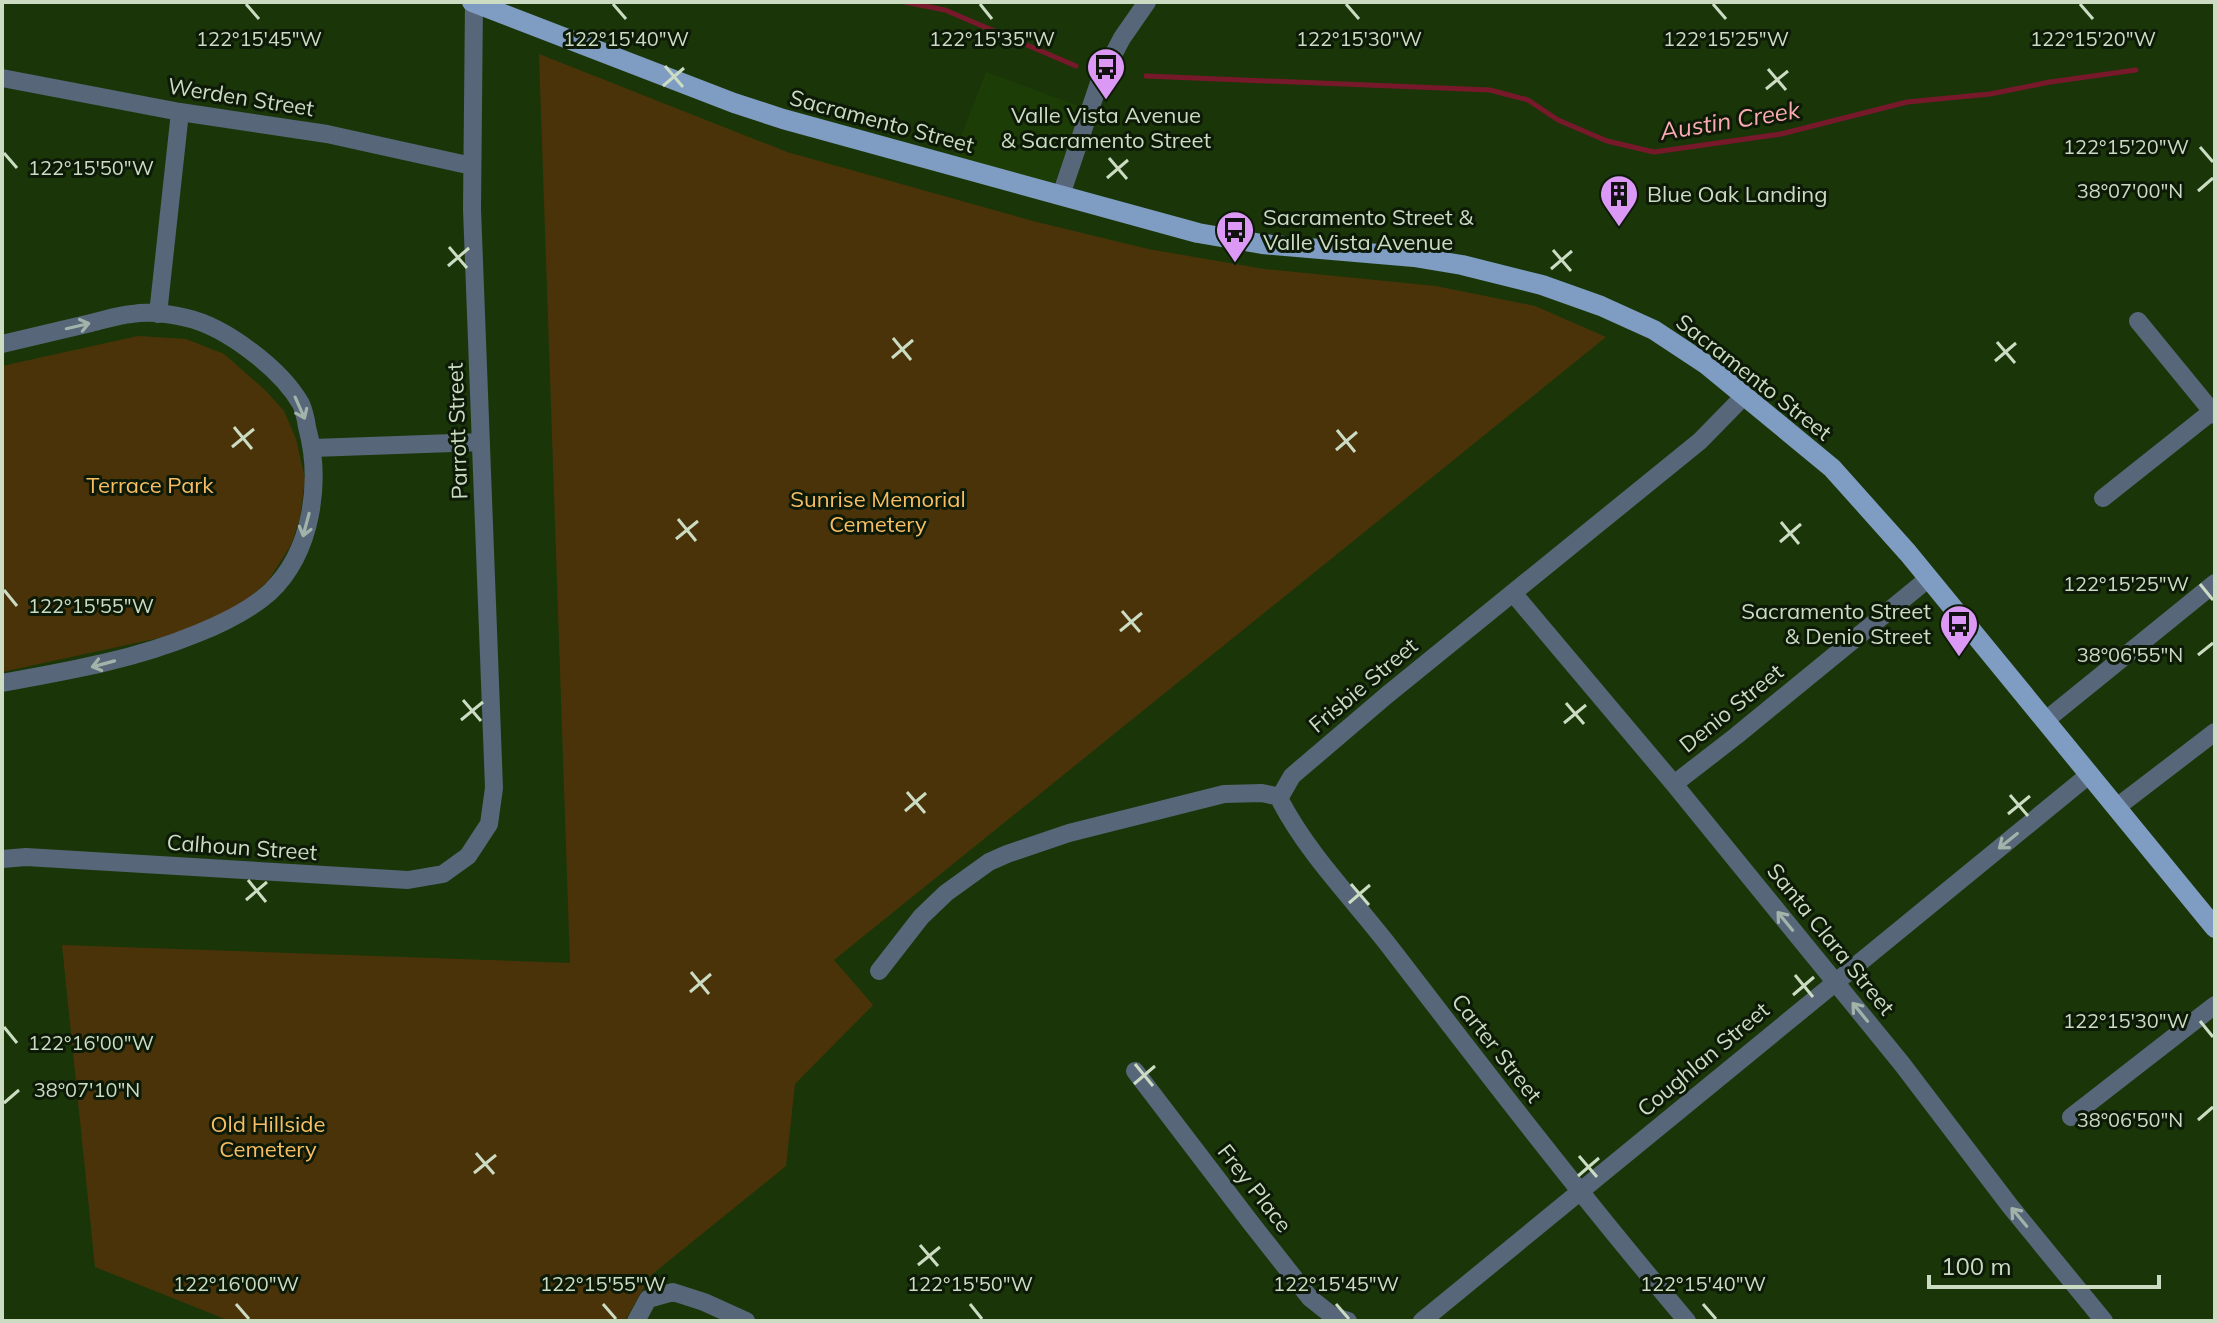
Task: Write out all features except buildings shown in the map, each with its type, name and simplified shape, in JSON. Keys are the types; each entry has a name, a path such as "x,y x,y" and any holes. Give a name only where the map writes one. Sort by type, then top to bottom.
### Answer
{"main road":[{"name":"Sacramento Street","path":"473,2 783,119 1198,233 1262,244 1414,257 1462,265 1542,285 1601,306 1654,330 1707,365 1832,468 1929,578 2215,927"}],"street":[{"name":"Parrott Street","path":"470,852 489,824 494,788 472,166 473,2"},
{"path":"1061,195 1100,80 1122,38 1147,2"},
{"name":"Werden Street","path":"2,78 180,112 327,134 472,166"},
{"path":"158,314 180,112"},
{"path":"2,344 134,313 189,318 233,338 258,355 281,378 302,406 313,448 311,504 305,531 287,572 269,593 214,627 161,648 91,667 2,683"},
{"path":"2103,498 2214,412 2138,321"},
{"name":"Frisbie Street","path":"1280,797 1292,776 1700,441 1744,396"},
{"path":"313,448 481,442"},
{"name":"Denio Street","path":"1674,784 1929,578"},
{"path":"2046,720 2215,583"},
{"name":"Santa Clara Street","path":"1513,593 1835,981 2104,1321"},
{"path":"2117,807 2215,732"},
{"name":"Coughlan Street","path":"1422,1321 2090,774"},
{"path":"879,971 921,917 956,886 989,862 1007,854 1069,833 1224,794 1262,793 1280,797"},
{"name":"Carter Street","path":"1280,797 1296,830 1580,1191 1687,1321"},
{"name":"Calhoun Street","path":"2,859 26,857 408,880 443,874 470,852"},
{"path":"2071,1117 2215,1005"},
{"name":"Frey Place","path":"1135,1071 1310,1298 1334,1317 1348,1321"},
{"path":"636,1321 648,1299 673,1292 746,1321"}],"shaded area":[{"path":"986,72 1084,108 1052,189 952,160"}],"green space":[{"name":"Sunrise Memorial Cemetery","path":"539,54 787,152 1033,221 1148,249 1264,269 1436,286 1535,306 1606,337 834,960 873,1005 795,1084 786,1166 650,1276 625,1321 230,1321 95,1267 62,945 570,963"},
{"name":"Terrace Park","path":"138,336 186,339 224,354 284,411 296,439 305,479 300,518 291,545 268,581 238,608 182,633 2,672 2,366"}],"waterway":[{"name":"Austin Creek","path":"905,2 945,10 1076,66"},
{"name":"Austin Creek","path":"1146,76 1490,90 1528,100 1558,120 1607,141 1654,152 1781,134 1907,102 1990,94 2136,70"}],"place":[{"name":"Valle Vista Avenue & Sacramento Street","path":"1106,101"},
{"name":"Blue Oak Landing","path":"1619,228"},
{"name":"Sacramento Street & Valle Vista Avenue","path":"1235,264"},
{"name":"Sacramento Street & Denio Street","path":"1959,658"}],"park label":[{"name":"Old Hillside Cemetery","path":"268,1136"}]}
